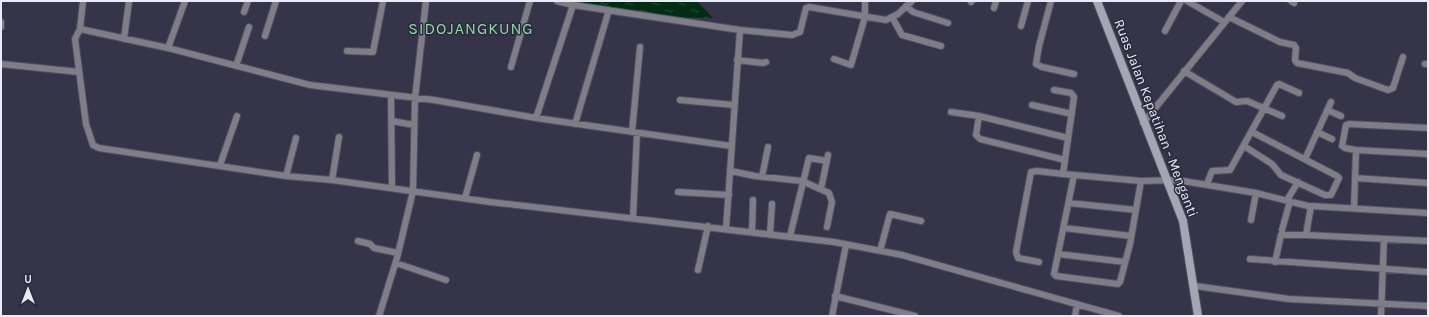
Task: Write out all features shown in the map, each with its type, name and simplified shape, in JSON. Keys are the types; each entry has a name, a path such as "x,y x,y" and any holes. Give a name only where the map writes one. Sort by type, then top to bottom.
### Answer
{"main road":[{"name":"Ruas Jalan Kepatihan - Menganti","path":"1097,1 1143,123 1183,221 1195,286 1198,316"}],"street":[{"path":"83,1 80,29 76,39 78,72 86,124 93,145 99,148 286,176 332,180 466,198 790,236 846,245 902,255 1078,304 1102,314 1118,316"},
{"path":"124,39 129,1"},
{"path":"168,48 186,1"},
{"path":"244,12 248,1"},
{"path":"265,36 275,1"},
{"path":"347,50 373,52 383,1"},
{"path":"379,316 396,262 413,191 415,98 426,1"},
{"path":"511,67 530,1"},
{"path":"557,1 573,5 740,30 796,34 800,32 806,8 809,7 882,20 898,14 912,1"},
{"path":"834,59 851,65 865,17 865,1"},
{"path":"994,8 996,1"},
{"path":"1021,26 1028,1"},
{"path":"1051,1 1039,46 1036,64 1042,67 1074,74"},
{"path":"1164,31 1181,1"},
{"path":"1187,1 1226,20 1280,42 1294,46 1296,48 1295,60 1297,63 1348,73 1355,78 1388,90 1393,88 1403,57"},
{"path":"1143,123 1242,1"},
{"path":"536,118 573,5"},
{"path":"906,6 913,12 948,23"},
{"path":"575,124 609,10"},
{"path":"892,17 902,35 941,46"},
{"path":"1,22 1,27"},
{"path":"236,66 249,27"},
{"path":"80,29 168,48 310,85 415,98 575,124 731,146"},
{"path":"726,229 731,170 736,60 740,30"},
{"path":"633,218 635,133 640,47"},
{"path":"736,60 766,62"},
{"path":"1,64 78,72"},
{"path":"1184,71 1236,102 1245,100 1282,116"},
{"path":"1207,184 1214,170 1229,171 1277,85 1279,84 1299,93"},
{"path":"1054,90 1074,95 1063,174"},
{"path":"391,95 392,188"},
{"path":"680,100 734,105"},
{"path":"1305,159 1331,102"},
{"path":"1032,105 1072,114"},
{"path":"1327,110 1341,116"},
{"path":"951,112 979,116 1068,138"},
{"path":"220,166 237,116"},
{"path":"979,116 976,135 980,139 1064,160"},
{"path":"392,122 414,125"},
{"path":"1428,128 1348,124 1346,125 1342,146 1356,150 1428,154"},
{"path":"1244,146 1272,164 1281,175 1330,196 1339,178 1337,176 1252,132"},
{"path":"1317,132 1332,139"},
{"path":"286,176 296,138"},
{"path":"332,180 339,138"},
{"path":"762,177 768,147"},
{"path":"1354,208 1356,150"},
{"path":"466,198 477,155"},
{"path":"790,236 810,157 827,158 821,189"},
{"path":"731,170 762,177 804,182 830,194 832,198 827,227"},
{"path":"1039,262 1018,258 1016,252 1031,172 1037,170 1063,174 1141,181 1166,179 1207,184 1288,200 1308,206"},
{"path":"1074,175 1054,270 1056,276 1118,284 1131,236 1141,181"},
{"path":"1355,178 1428,184"},
{"path":"1282,230 1288,200 1298,182"},
{"path":"678,192 729,195"},
{"path":"1251,220 1256,194"},
{"path":"752,232 753,200"},
{"path":"1069,203 1136,210"},
{"path":"770,234 772,204"},
{"path":"1306,234 1311,206 1428,213"},
{"path":"880,251 890,214 921,221"},
{"path":"698,270 708,226"},
{"path":"1064,228 1131,236"},
{"path":"1275,262 1281,235 1306,234 1428,241"},
{"path":"1381,316 1384,238"},
{"path":"358,241 370,244 374,248 398,253"},
{"path":"832,316 846,245"},
{"path":"1058,254 1125,262"},
{"path":"1250,259 1428,272"},
{"path":"396,262 446,280"},
{"path":"1195,286 1289,299 1428,306"},
{"path":"835,296 916,316"},
{"path":"1075,316 1078,304"}],"water":[{"path":"571,1 697,1 713,18 658,17 583,7"}],"district":[{"name":"SIDOJANGKUNG","path":"471,28"}]}
